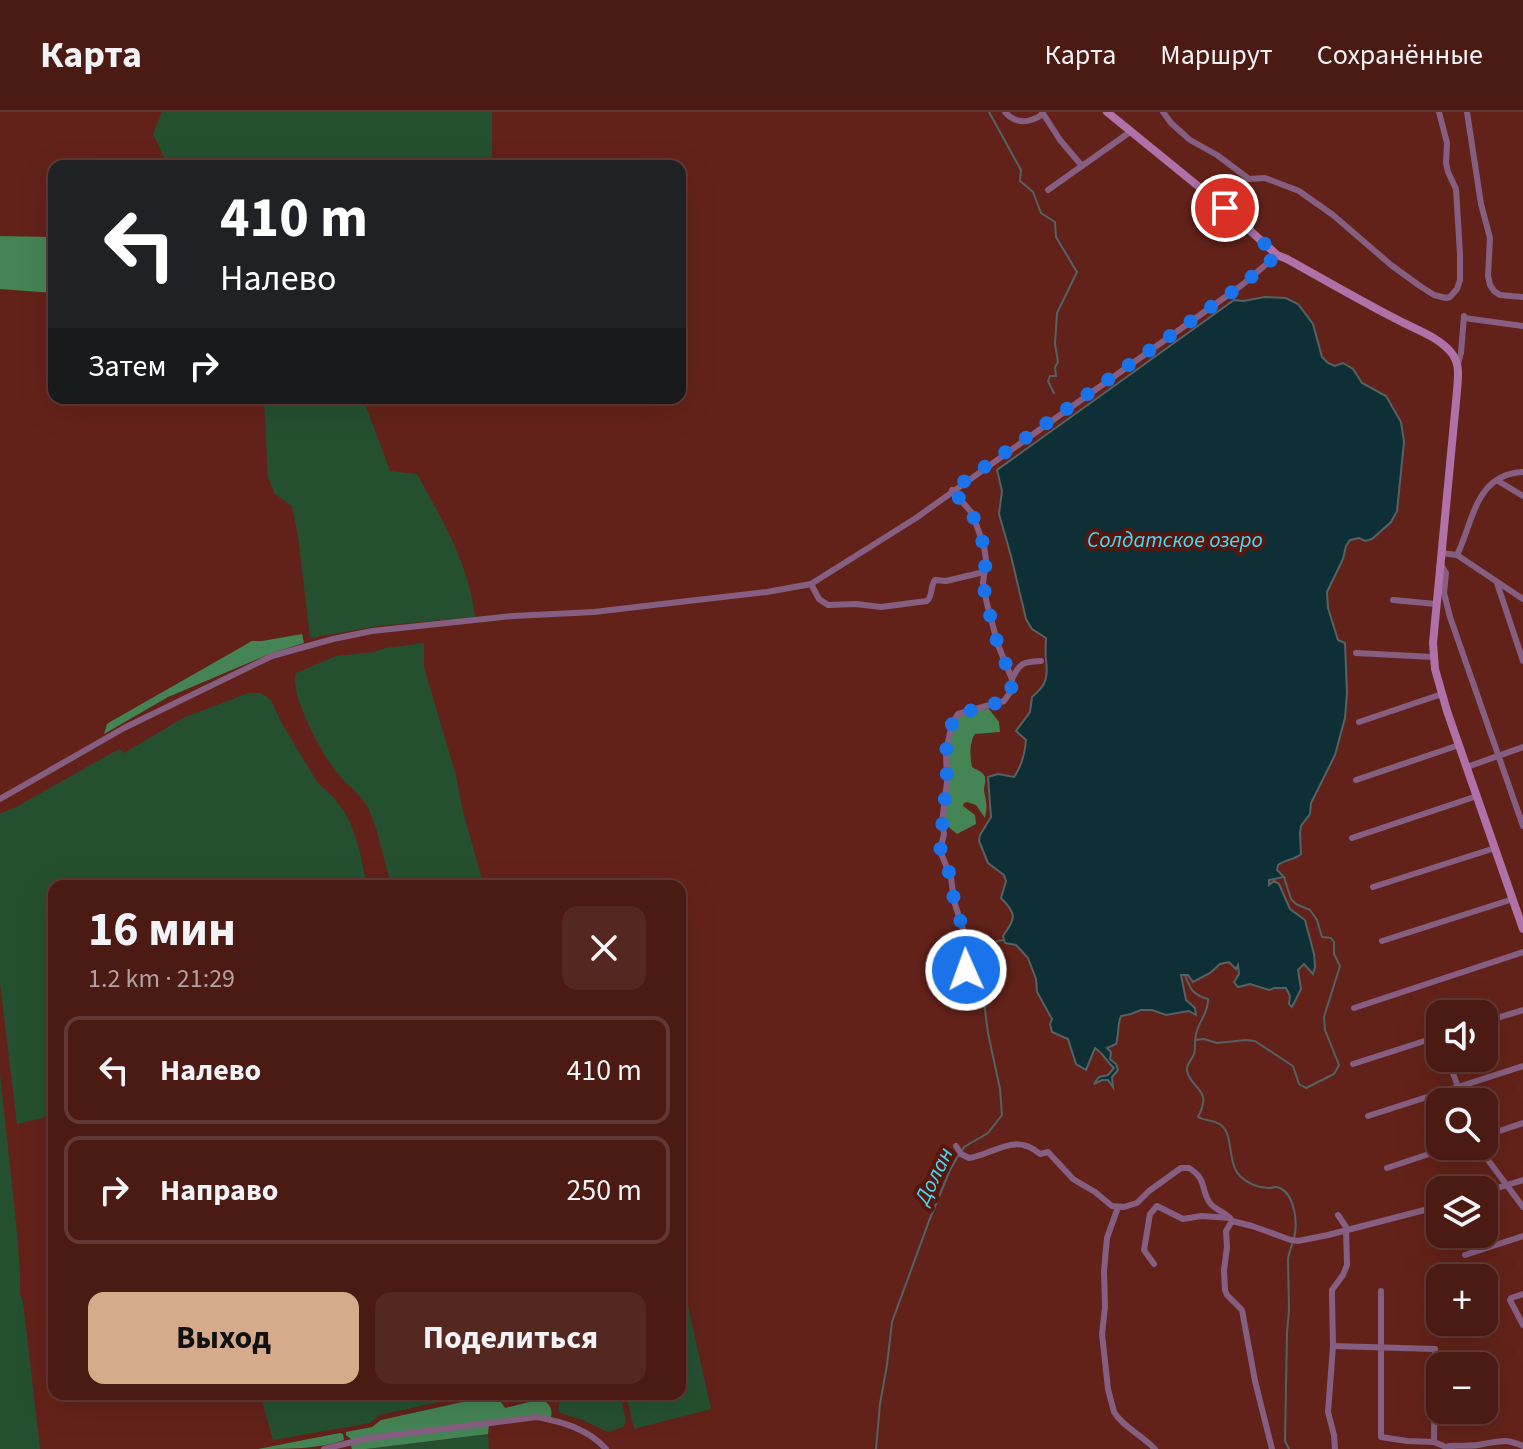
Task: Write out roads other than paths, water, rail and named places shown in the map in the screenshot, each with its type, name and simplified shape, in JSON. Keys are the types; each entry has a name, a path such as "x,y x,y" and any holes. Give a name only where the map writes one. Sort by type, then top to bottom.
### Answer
{"main road":[{"path":"1107,112 1225,208 1277,255 1443,344 1459,360 1433,657 1442,694 1523,929"}],"street":[{"path":"1005,112 1011,119 1023,121 1042,113 1082,166"},
{"path":"1163,112 1190,140 1249,179 1265,178 1307,196 1391,265 1434,295 1446,298 1457,289 1460,280 1460,254 1456,189 1446,163 1447,143 1439,112"},
{"path":"1467,112 1481,204 1490,238 1490,285 1500,295 1523,297"},
{"path":"1048,190 1130,132"},
{"path":"0,799 124,728 272,656 297,648 372,631 635,607 811,584 916,518 1242,285 1277,255"},
{"path":"1469,357 1459,360 1464,317 1523,326"},
{"path":"1457,555 1481,495 1512,473 1523,472"},
{"path":"1498,481 1523,496"},
{"path":"952,490 972,513 979,530 986,560 983,583 987,604 998,645 1012,679"},
{"path":"1441,553 1457,555 1523,599"},
{"path":"1439,567 1446,573 1444,593 1450,617 1523,826"},
{"path":"811,584 819,599 828,605 889,606 927,601 935,580 946,581 984,572"},
{"path":"1497,583 1523,661"},
{"path":"1393,600 1436,604"},
{"path":"1356,653 1433,657"},
{"path":"966,970 968,945 954,901 951,877 940,851 944,834 946,751 952,724 958,714 1004,701 1011,691 1017,668 1023,662 1041,661"},
{"path":"1359,722 1442,694"},
{"path":"1356,780 1459,745"},
{"path":"1467,767 1523,747"},
{"path":"1352,838 1477,796"},
{"path":"1373,887 1495,848"},
{"path":"1382,941 1513,899"},
{"path":"1354,1008 1523,952"},
{"path":"1498,1018 1523,1010"},
{"path":"1353,1064 1426,1041"},
{"path":"1368,1116 1523,1066"},
{"path":"1453,1072 1459,1087"},
{"path":"1498,1131 1523,1123"},
{"path":"956,1146 961,1154 969,1158 1009,1145 1031,1148 1040,1154 1048,1152 1073,1179 1118,1207 1137,1203 1181,1168 1189,1168 1200,1174 1211,1204 1230,1216 1231,1220"},
{"path":"1387,1168 1426,1155"},
{"path":"1488,1160 1523,1207"},
{"path":"1498,1188 1523,1180"},
{"path":"1154,1264 1144,1250 1150,1214 1157,1206 1183,1219 1201,1216 1231,1220 1294,1241 1426,1210"},
{"path":"1118,1207 1107,1238 1102,1350 1114,1412 1118,1419 1143,1436 1155,1449"},
{"path":"1335,1449 1328,1412 1333,1346 1332,1290 1347,1265 1346,1230 1338,1215"},
{"path":"1231,1220 1226,1231 1225,1290 1242,1310 1272,1449"},
{"path":"1465,1255 1523,1236"},
{"path":"1381,1291 1381,1437 1434,1442 1448,1448 1509,1440 1523,1446"},
{"path":"1523,1294 1510,1300 1523,1325"},
{"path":"1333,1346 1435,1349 1434,1442"},
{"path":"324,1449 369,1438 537,1417 578,1428 606,1449"}],"water":[{"name":"Солдатское озеро","path":"1286,298 1298,304 1313,324 1322,357 1335,366 1343,363 1353,369 1362,383 1386,396 1401,422 1404,442 1397,511 1391,522 1372,539 1350,540 1327,592 1328,608 1338,640 1345,643 1345,718 1335,755 1311,803 1310,814 1301,826 1301,854 1278,865 1277,870 1284,877 1269,880 1269,885 1274,881 1279,884 1290,909 1305,920 1315,967 1313,974 1304,964 1298,970 1301,989 1292,1007 1286,988 1269,990 1250,984 1238,987 1234,982 1239,974 1238,965 1236,969 1229,962 1220,964 1193,982 1188,975 1181,975 1186,1000 1195,1008 1196,1015 1189,1011 1166,1015 1141,1010 1121,1016 1116,1044 1107,1048 1118,1070 1112,1077 1113,1087 1108,1080 1094,1084 1114,1068 1095,1048 1086,1070 1076,1064 1068,1039 1052,1032 1052,1019 1037,992 1028,958 1016,945 1005,943 1003,936 1013,916 1001,898 1006,881 1004,875 988,863 979,841 991,817 988,777 998,774 1014,777 1026,740 1016,731 1030,712 1032,697 1044,684 1047,671 1046,638 1032,629 1026,619 999,514 1002,491 997,470 1234,300"}],"waterway":[{"path":"989,112 1021,170 1020,181 1033,192 1041,213 1055,222 1056,237 1077,272 1057,313 1055,344 1058,362 1056,376 1050,376 1048,381 1054,393"},
{"path":"1196,1040 1217,1043 1255,1041 1293,1066 1299,1084 1306,1088 1334,1074 1339,1065 1325,1030 1324,1017 1340,966 1334,954 1334,942 1331,938 1322,937 1310,910 1291,899 1284,877"},
{"name":"Долан","path":"962,1151 988,1133 1002,1115 979,963 988,948 1004,940"},
{"path":"1185,975 1193,991 1208,999 1187,1069 1202,1095 1198,1117 1219,1123 1225,1130 1233,1164 1243,1179 1257,1186 1280,1188 1289,1197 1296,1225 1294,1238"},
{"name":"Долан","path":"876,1449 892,1322 929,1221 958,1156"},
{"path":"1289,1449 1285,1441 1288,1258 1292,1244"}]}
